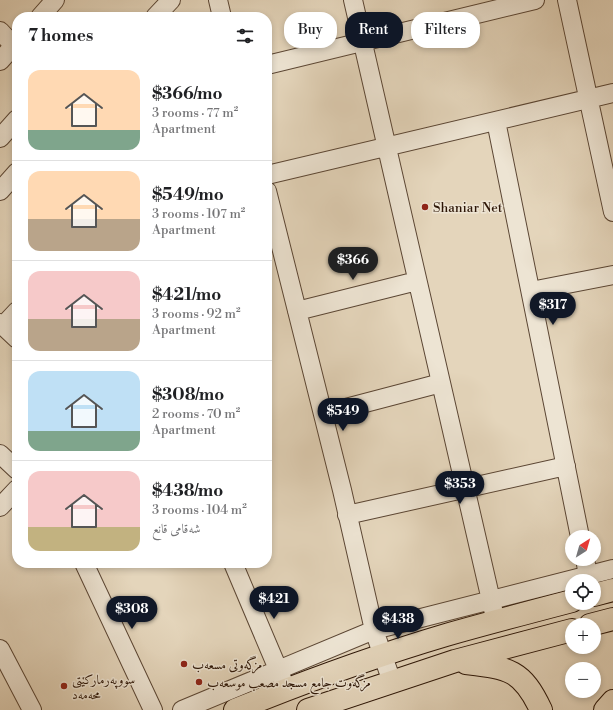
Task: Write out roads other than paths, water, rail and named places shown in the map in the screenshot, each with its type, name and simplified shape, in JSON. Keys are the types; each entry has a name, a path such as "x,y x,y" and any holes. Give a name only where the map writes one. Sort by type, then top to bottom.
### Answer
{"main road":[{"path":"601,583 613,590"},
{"path":"235,710 283,679 382,656 447,635 565,603"},
{"path":"601,622 613,619"},
{"path":"309,710 455,661 565,632"},
{"path":"455,661 493,666 513,672 531,689 541,710"},
{"path":"605,710 613,701"}],"street":[{"path":"44,12 55,0"},
{"path":"160,12 171,0"},
{"path":"218,0 221,12"},
{"path":"353,0 356,12"},
{"path":"403,32 535,0"},
{"path":"567,0 613,212"},
{"path":"0,31 12,42"},
{"path":"272,64 345,46"},
{"path":"363,48 496,622"},
{"path":"0,61 12,50"},
{"path":"272,174 613,93"},
{"path":"496,121 579,530"},
{"path":"0,138 12,125"},
{"path":"0,191 12,178"},
{"path":"272,214 348,515 374,630 392,682"},
{"path":"531,291 613,275"},
{"path":"297,311 417,281"},
{"path":"12,315 1,325 12,335"},
{"path":"323,414 441,383"},
{"path":"0,454 12,465"},
{"path":"348,515 566,466"},
{"path":"0,507 12,494"},
{"path":"86,568 153,710"},
{"path":"235,568 283,679"},
{"path":"596,574 613,569"},
{"path":"182,710 283,679 374,630 565,582"},
{"path":"0,649 32,710"}],"place":[{"name":"Shaniar Net","path":"425,207"},
{"name":"مزگەوتی مسعەب","path":"184,664"},
{"name":"مزگەوت جامع مسجد مصعب موسعەب","path":"199,682"},
{"name":"سووپەرمارکێتی محەمەد","path":"64,686"}]}
